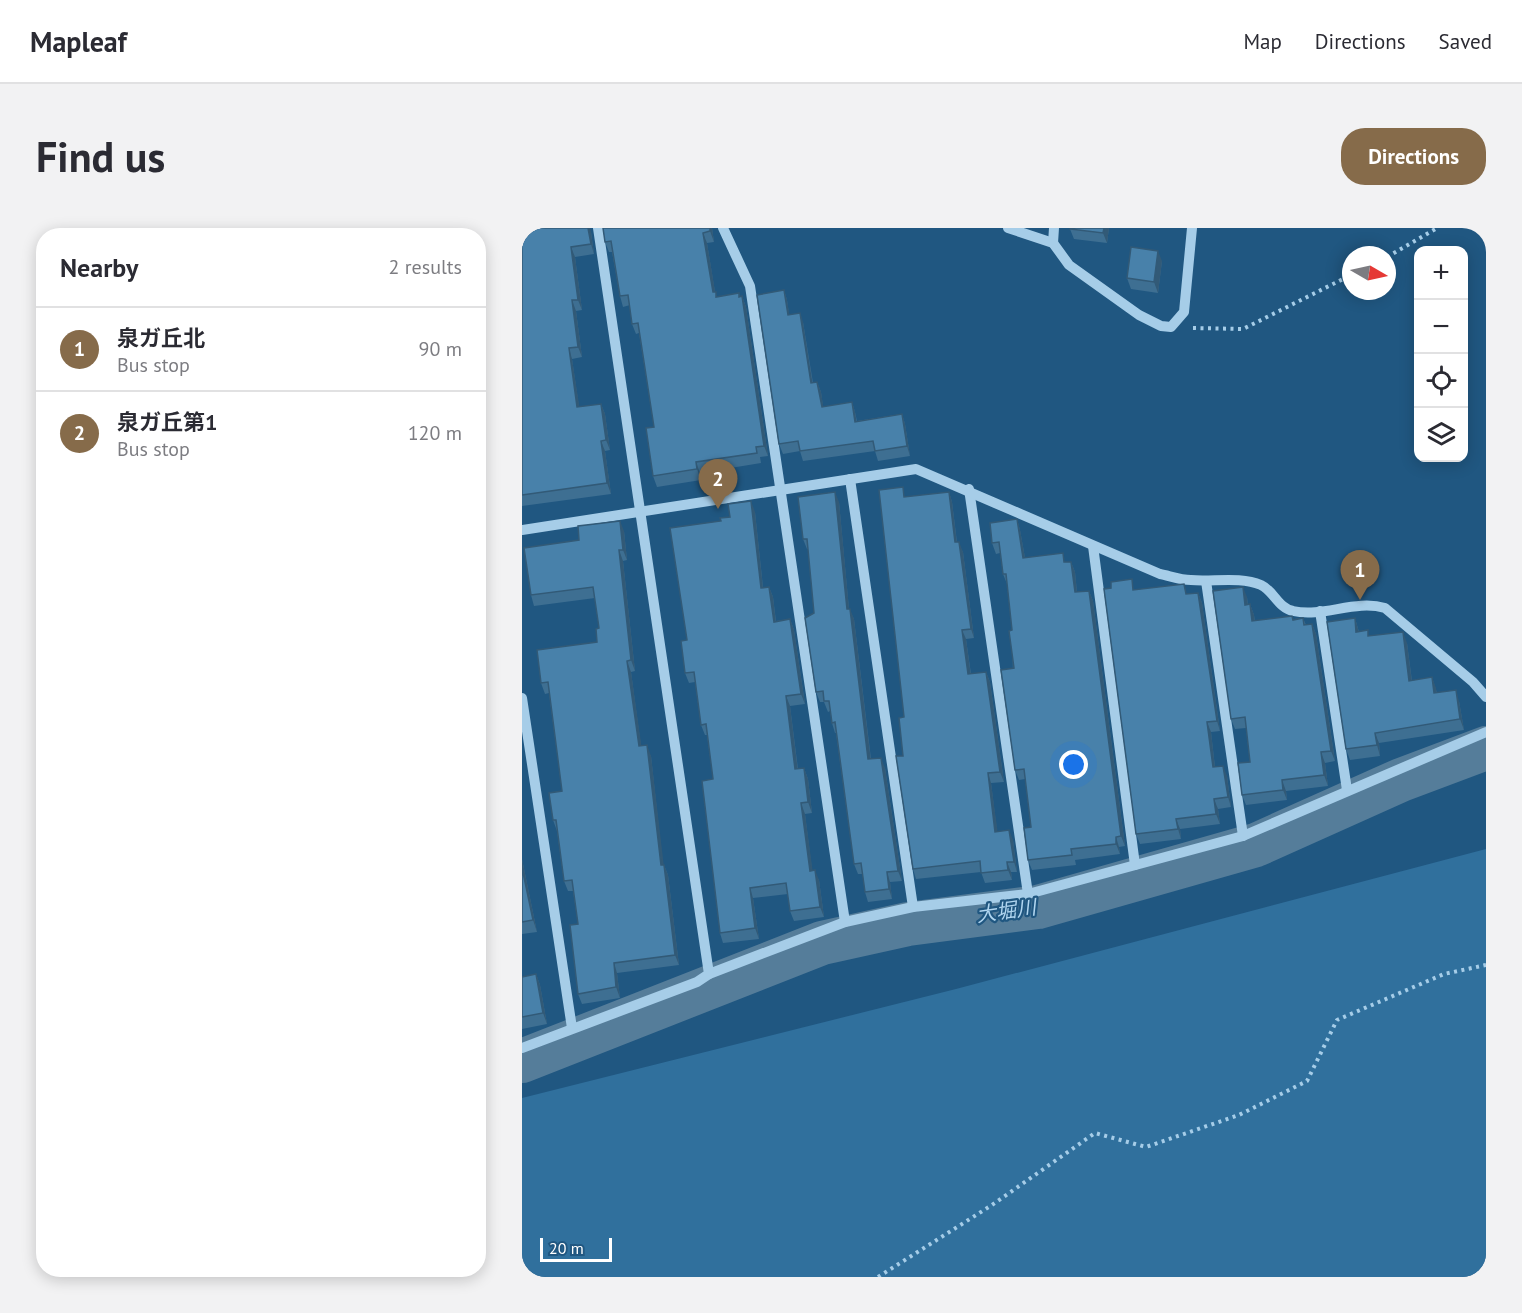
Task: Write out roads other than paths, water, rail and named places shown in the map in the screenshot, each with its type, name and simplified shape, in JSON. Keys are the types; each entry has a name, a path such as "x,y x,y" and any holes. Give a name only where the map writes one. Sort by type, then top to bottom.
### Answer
{"street":[{"path":"598,228 709,974"},
{"path":"723,228 750,286 845,922"},
{"path":"1008,228 1053,243 1069,265 1139,315 1161,326 1171,327 1185,312 1192,228"},
{"path":"1053,243 1054,228"},
{"path":"522,530 780,492 916,469 969,489 1160,574 1188,580 1249,582 1263,586 1282,607 1291,611 1320,611 1369,605 1385,608 1473,682 1486,697"},
{"path":"850,479 913,907"},
{"path":"969,489 1028,894"},
{"path":"1093,546 1136,865"},
{"path":"1206,581 1243,836"},
{"path":"1320,611 1347,790"},
{"path":"522,698 572,1028"},
{"path":"522,1048 697,982 709,974 845,922 913,907 1028,894 1243,836 1486,732"}],"waterway":[{"name":"大堀川","path":"522,1061 822,943 908,924 1038,907 1256,845 1401,780 1486,748"}],"place":[{"name":"泉ガ丘第1","path":"718,509"},
{"name":"泉ガ丘北","path":"1360,600"}]}
